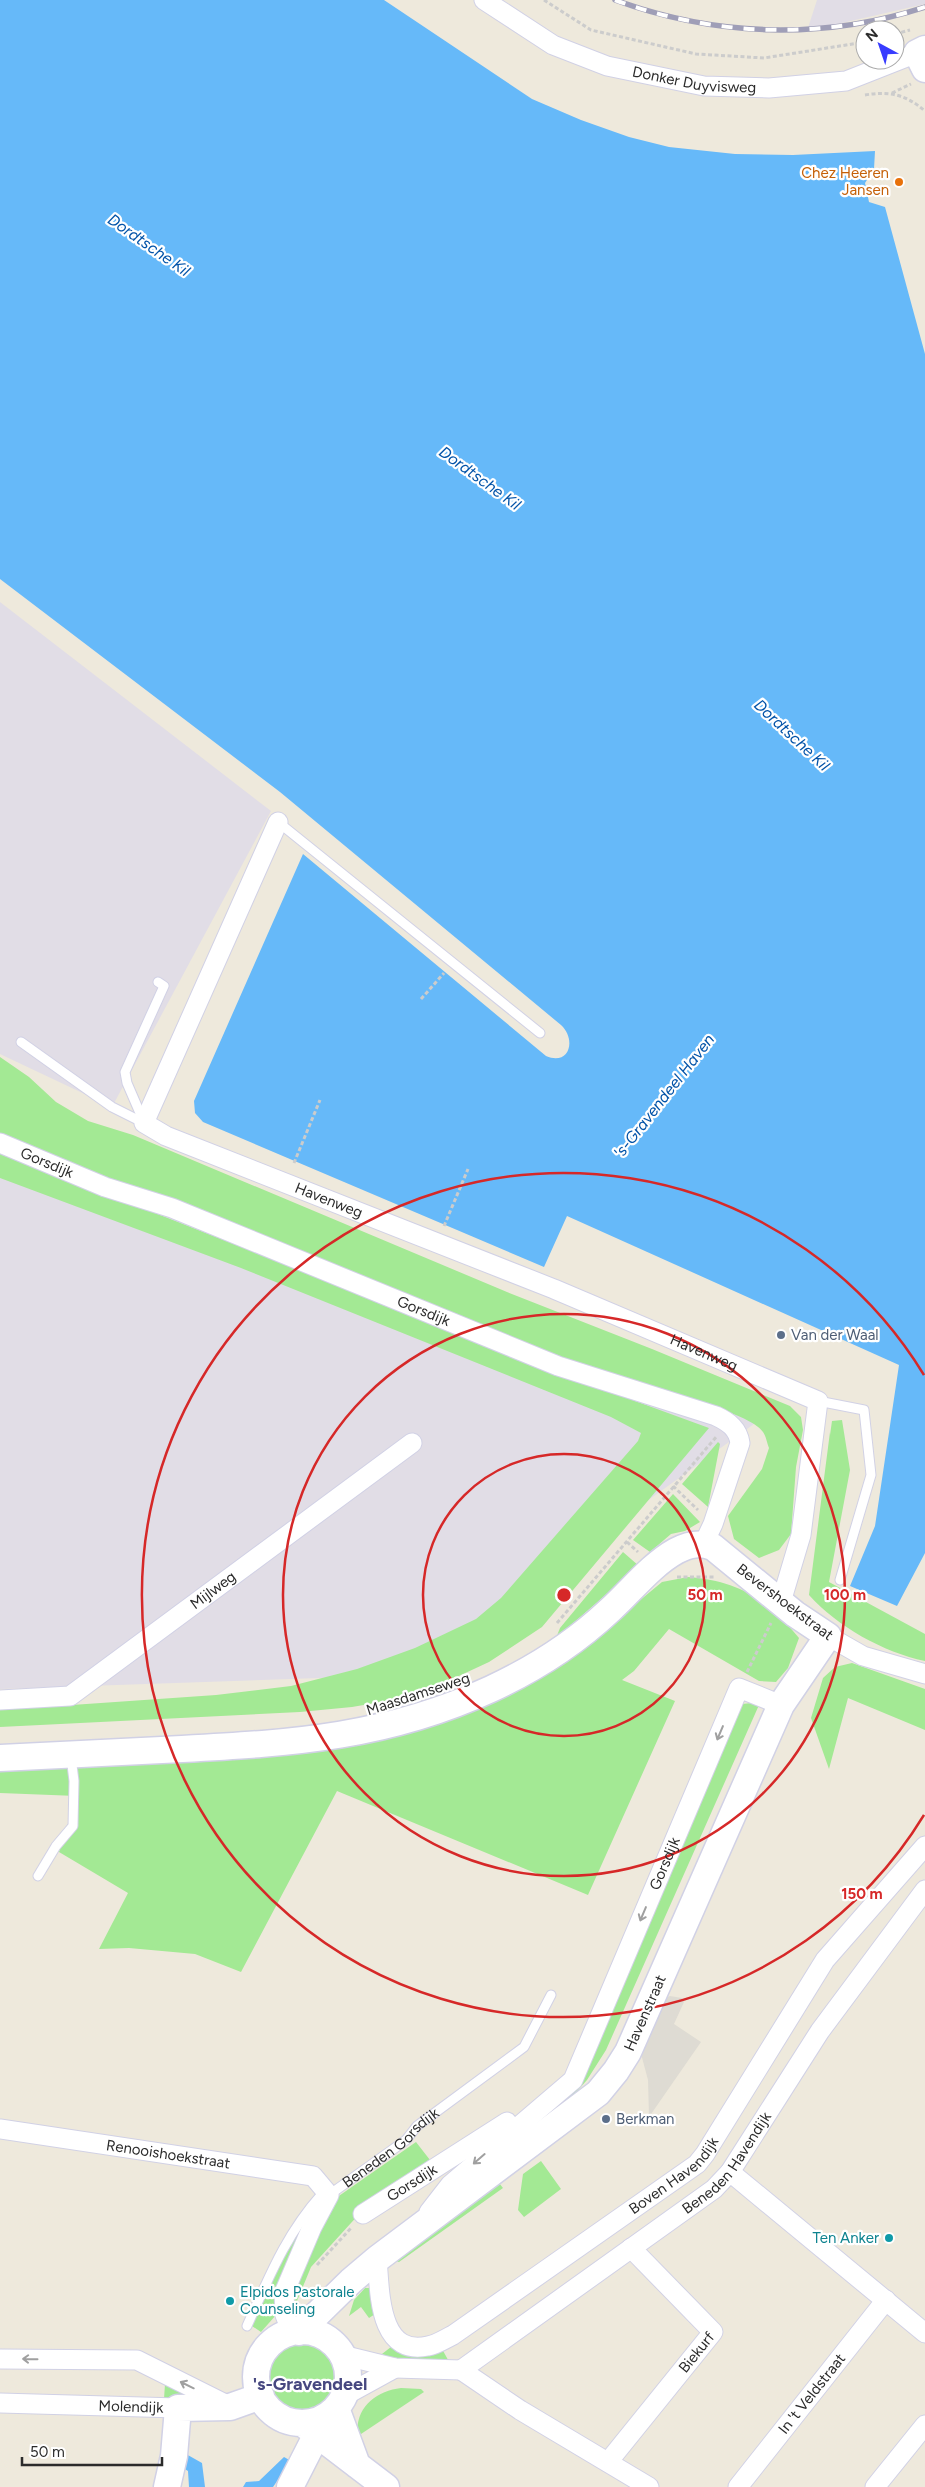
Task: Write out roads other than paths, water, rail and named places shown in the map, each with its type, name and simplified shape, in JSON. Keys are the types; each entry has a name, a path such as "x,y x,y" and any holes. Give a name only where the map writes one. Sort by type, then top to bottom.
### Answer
{"street":[{"name":"Donker Duyvisweg","path":"484,0 553,44 607,66 704,86 769,88 846,81 922,57"},
{"path":"144,1123 278,822"},
{"name":"Havenweg","path":"144,1123 166,1136 554,1289 818,1401"},
{"name":"Gorsdijk","path":"0,1143 105,1187 172,1208 558,1366 716,1416 728,1422 739,1436 740,1443 708,1533"},
{"path":"781,1602 801,1535 818,1401"},
{"name":"Mijlweg","path":"0,1700 70,1696 412,1442"},
{"name":"Bevershoekstraat","path":"708,1533 725,1556 781,1602 828,1636 870,1658 925,1674"},
{"name":"Maasdamseweg","path":"0,1758 258,1745 324,1738 369,1730 447,1707 514,1678 549,1657 609,1611 655,1567 674,1552 708,1533"},
{"name":"Havenstraat","path":"295,2332 376,2260 598,2093 616,2071 628,2052 781,1704 828,1636"},
{"name":"Gorsdijk","path":"416,2229 450,2185 573,2080 740,1688 781,1704"},
{"name":"Boven Havendijk","path":"376,2260 382,2315 387,2325 401,2343 410,2346 429,2346 453,2335 697,2164 825,1960 925,1846"},
{"name":"Beneden Havendijk","path":"461,2370 714,2189 730,2172 820,2031 925,1890"},
{"name":"Gorsdijk","path":"363,2214 573,2080"},
{"name":"Renooishoekstraat","path":"0,2129 313,2176 327,2192"},
{"path":"730,2172 925,2333"},
{"name":"Beneden Gorsdijk","path":"295,2332 286,2315 284,2293 327,2192"},
{"name":"Biekurf","path":"608,2462 713,2332 632,2248"},
{"path":"290,2487 348,2371 339,2351 339,2292"},
{"name":"In 't Veldstraat","path":"738,2487 886,2300"},
{"path":"395,2368 324,2416 287,2420 274,2413 261,2396 257,2373 261,2358 271,2344 295,2332 319,2335 339,2351 395,2368 461,2370 520,2410 649,2487"},
{"path":"0,2359 137,2360 230,2407"},
{"name":"Molendijk","path":"0,2403 178,2408 230,2407 261,2396"},
{"path":"167,2487 174,2456 178,2408"},
{"path":"324,2416 357,2465 386,2487"},
{"path":"875,2487 925,2425"}],"lane":[{"path":"278,822 540,1033"},
{"path":"144,1123 127,1083 125,1072 164,986 158,982"},
{"path":"21,1042 112,1107 144,1123"},
{"name":"Havenweg","path":"818,1401 864,1410 871,1475 840,1580"},
{"path":"38,1876 56,1846 73,1826 74,1781 70,1754"},
{"name":"Beneden Gorsdijk","path":"247,2326 278,2256 301,2218 327,2192 406,2140 417,2126 524,2047 551,1995"}],"water":[{"path":"0,0 384,0 532,99 581,120 629,137 669,147 735,154 793,155 875,151 874,169 865,183 869,202 885,207 925,354 925,1553 897,1606 850,1586 875,1526 899,1365 567,1216 544,1267 203,1122 195,1113 194,1101 303,854 546,1056 554,1058 565,1055 568,1050 569,1038 561,1025 280,792 0,579"},
{"path":"186,2454 202,2463 205,2487 189,2487 188,2471 180,2466"},
{"path":"284,2457 291,2461 273,2487 243,2487 246,2482 259,2481"}],"railway":[{"path":"615,0 653,12 692,21 770,30 848,25 887,18 925,7"}],"place":[{"name":"Chez Heeren Jansen","path":"899,182"},
{"name":"Van der Waal","path":"781,1335"},
{"name":"Berkman","path":"606,2119"},
{"name":"Ten Anker","path":"889,2238"},
{"name":"Elpidos Pastorale Counseling","path":"230,2301"}],"district":[{"name":"'s-Gravendeel","path":"310,2384"}],"water label":[{"name":"Dordtsche Kil","path":"149,245"},
{"name":"Dordtsche Kil","path":"480,478"},
{"name":"Dordtsche Kil","path":"792,735"},
{"name":"'s-Gravendeel Haven","path":"664,1096"}]}
